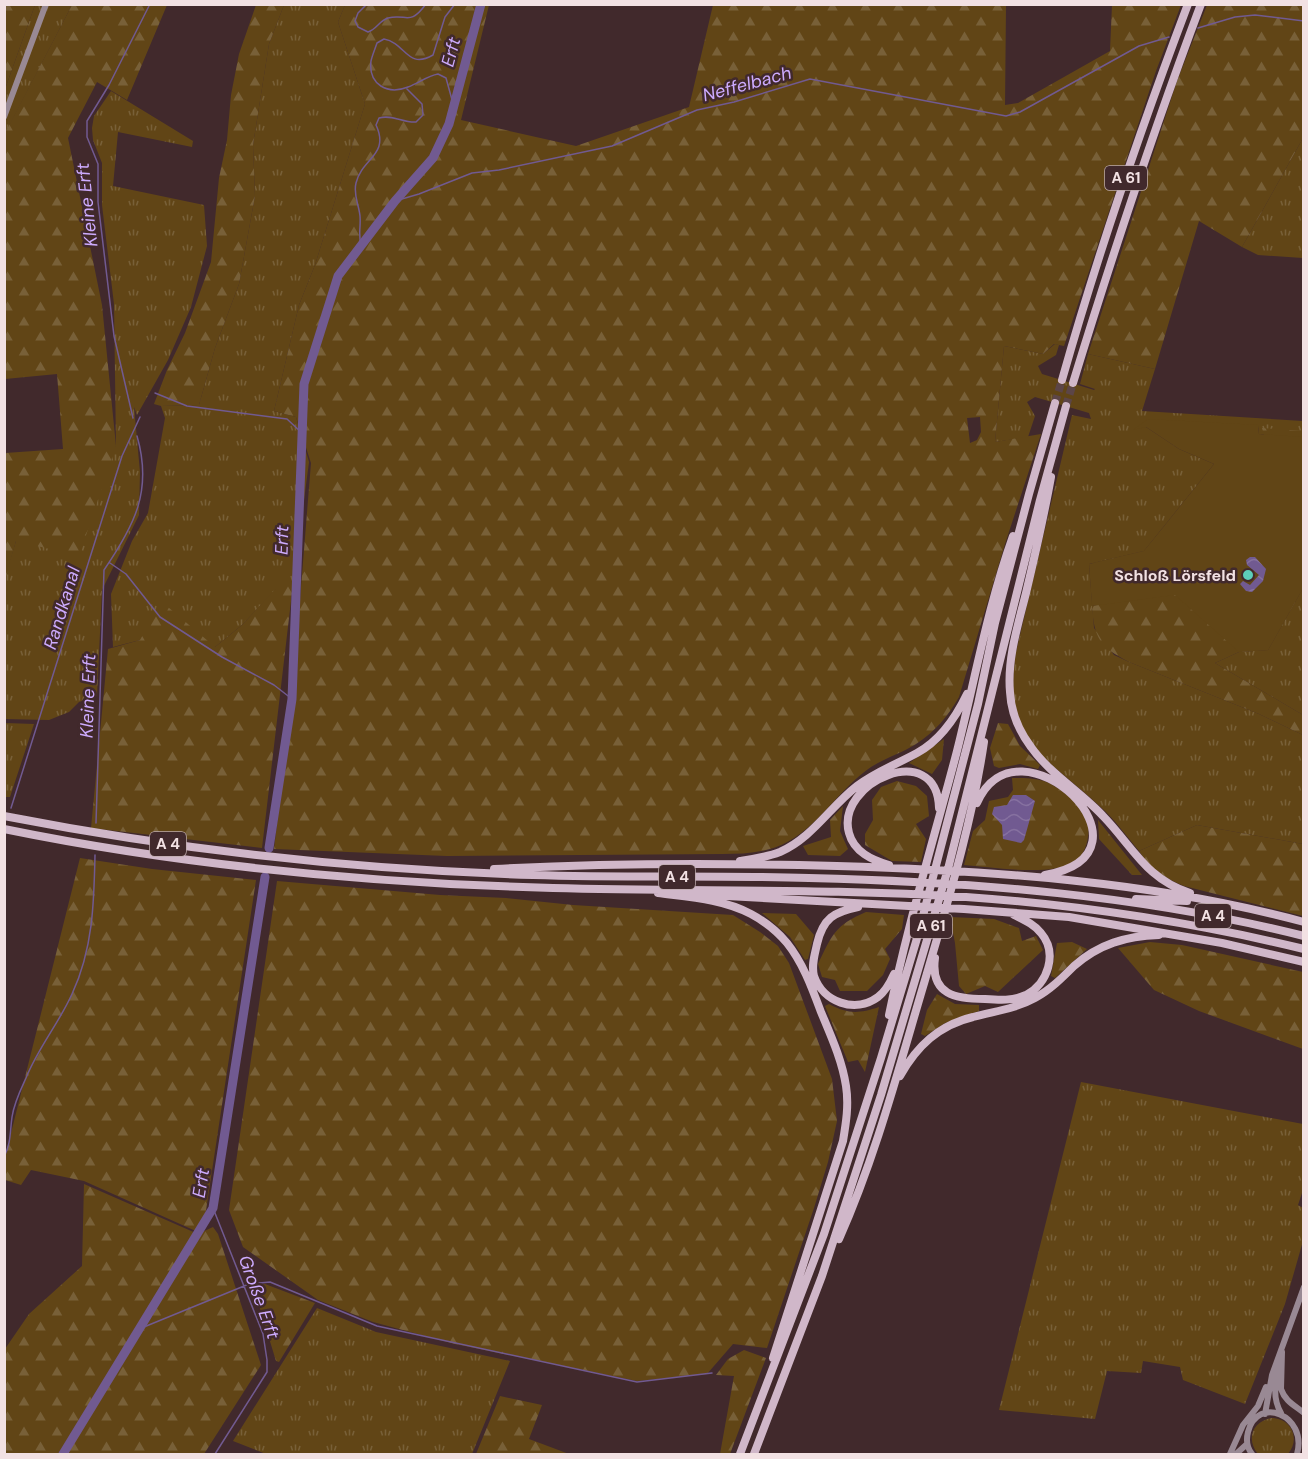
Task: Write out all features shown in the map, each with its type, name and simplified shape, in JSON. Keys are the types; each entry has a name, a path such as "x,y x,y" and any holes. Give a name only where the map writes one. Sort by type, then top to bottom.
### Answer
{"highway":[{"name":"A 61","path":"1062,380 1104,242 1188,4"},
{"name":"A 61","path":"1073,383 1097,303 1201,4"},
{"name":"A 61","path":"740,1455 824,1234 918,935 1029,494 1055,403"},
{"name":"A 61","path":"754,1455 822,1276 881,1095 944,880 1066,406"},
{"path":"1060,432 1042,527 1013,645 1010,691 1015,719 1038,756 1104,817 1139,861 1153,874 1181,890 1221,903"},
{"path":"881,1058 899,962 939,819 1002,570 1029,494"},
{"path":"716,865 762,858 780,852 795,843 811,831 857,786 920,751 935,740 954,719 972,684"},
{"path":"822,1276 861,1184 894,1088 937,945 972,815 990,705"},
{"path":"898,868 864,855 852,841 847,821 854,799 867,787 885,777 899,772 913,771 924,775 935,787 939,799 939,819"},
{"path":"972,815 989,785 1013,772 1030,771 1046,776 1078,800 1092,822 1093,834 1087,853 1069,870 1038,877"},
{"name":"A 4","path":"4,816 222,852 333,863 533,875 904,881 1053,891 1121,900 1240,921 1304,936"},
{"name":"A 4","path":"4,829 154,855 307,874 450,884 901,893 968,897 1133,914 1196,924 1304,949"},
{"path":"449,871 581,865 716,865 898,868 975,872 1158,891 1304,922"},
{"path":"633,889 713,901 739,908 758,918 782,937 800,962 837,1050 846,1086 847,1112 843,1141 775,1348 762,1401"},
{"path":"656,893 964,909 1069,917 1176,934 1304,962"},
{"path":"1121,900 1150,898 1221,903"},
{"path":"869,904 833,915 820,931 813,961 813,975 829,998 840,1004 852,1006 872,1001 887,988 899,962"},
{"path":"937,945 934,965 936,977 940,986 949,994 963,999 1005,1000 1026,995 1037,987 1045,975 1049,963 1049,950 1044,937 1034,926 1008,912"},
{"path":"894,1088 921,1046 948,1026 1033,1000 1088,955 1113,942 1129,937 1176,934"}],"main road":[{"path":"4,117 46,4"},
{"path":"1230,1455 1243,1425 1258,1406 1272,1375 1304,1287"},
{"path":"1282,1350 1282,1394 1288,1402 1304,1413"},
{"path":"1282,1359 1275,1388 1276,1402 1281,1413 1295,1422 1302,1436 1300,1450"},
{"path":"1265,1414 1272,1375"},
{"path":"1252,1455 1247,1444 1250,1426 1265,1414 1281,1413"},
{"path":"1236,1455 1247,1444"}],"green space":[{"path":"4,5 35,5 5,89"},
{"path":"35,5 72,5 6,132 5,89"},
{"path":"72,5 167,5 127,100 97,82 68,138 102,305 116,446 79,556 16,541 5,580 5,453 63,449 57,374 5,379 5,131"},
{"path":"256,5 284,5 269,44 253,145 255,196 239,284 215,348 199,405 161,406 154,404 185,333 211,262 219,178 227,140 231,95 239,54"},
{"path":"284,5 345,5 338,22 365,104 315,265 299,305 274,411 296,417 309,462 293,584 280,585 242,625 215,647 140,640 113,647 111,594 132,541 148,513 165,418 161,406 199,405 215,348 239,284 255,196 253,145 269,44"},
{"path":"345,5 489,5 461,120 576,146 689,107 713,5 1006,5 1005,105 1018,103 1110,51 1112,5 1181,5 1156,71 1064,346 1054,344 1043,354 1004,346 995,442 1041,434 959,697 935,729 911,747 876,764 860,775 811,825 789,841 765,850 731,854 447,856 274,849 292,699 311,463 296,417 274,411 299,305 315,265 365,104 338,22","holes":["980,417 981,432 977,440 970,443 967,418"]},
{"path":"1207,5 1303,5 1303,138 1242,247 1199,221 1155,369 1088,354 1177,81"},
{"path":"111,91 193,141 192,147 118,132 113,186 204,205 207,246 191,307 168,360 137,415 134,407 140,472 139,515 102,590 97,696 79,702 69,712 49,720 5,719 4,580 16,541 116,446 114,304 102,205 102,163 93,140 92,128 94,116"},
{"path":"1303,138 1303,258 1258,255 1242,247"},
{"path":"1055,344 1059,345 1056,355 1038,366 1042,374 1094,390 1080,384 1088,354 1155,369 1142,411 1303,421 1303,437 1259,434 1258,426 1146,427 1179,449 1214,464 1144,551 1089,564 1094,628 1114,655 1259,714 1303,735 1303,844 1197,825 1139,851 1106,812 1048,762 1023,729 1016,709 1013,684 1016,652 1072,415 1091,419 1089,413 1035,397 1027,402 1035,416 1028,437 995,442 1004,346 1043,354"},
{"path":"1148,419 1258,425 1259,434 1303,437 1303,588 1268,650 1239,652 1175,595 1092,606 1089,564 1144,551 1214,464 1179,449 1146,427 1133,430"},
{"path":"1262,428 1303,431 1303,449 1266,442"},
{"path":"1160,532 1303,588 1268,650 1239,652 1215,663 1303,715 1303,735 1259,714 1129,662 1111,651 1100,640 1092,606 1097,605 1093,563 1144,551"},
{"path":"280,584 293,584 262,848 91,828 108,649 140,640 162,602 215,647 242,625"},
{"path":"1303,588 1303,715 1215,663 1239,652 1268,650"},
{"path":"5,723 34,724 10,797 5,797"},
{"path":"998,723 1008,724 1020,746 1040,765 1038,769 1020,764 999,768 994,766 990,748"},
{"path":"944,739 942,760 932,774 909,763"},
{"path":"1012,778 1036,779 1049,783 1066,794 1084,812 1087,818 1088,839 1083,853 1074,862 1064,867 1036,870 964,865 973,831 985,820 989,801 1008,797 1013,790"},
{"path":"897,781 916,786 927,796 929,816 916,824 926,839 921,862 892,861 865,845 865,834 873,820 872,800 881,787"},
{"path":"843,806 840,831 848,849 840,856 808,855 803,846 831,837 830,820"},
{"path":"1098,820 1142,875 1132,875 1099,839"},
{"path":"1197,825 1303,844 1303,916 1184,886 1158,872 1139,851"},
{"path":"80,858 152,869 256,880 205,1217 198,1232 84,1181 31,1170 21,1185 5,1180 5,1157"},
{"path":"277,881 573,905 733,915 778,946 789,963 832,1079 837,1121 814,1208 767,1348 733,1344 707,1374 637,1381 455,1344 373,1322 318,1300 243,1247 229,1210"},
{"path":"866,912 904,915 902,929 885,949 890,959 883,975 867,991 840,991 835,980 822,977 818,964 836,932 847,922"},
{"path":"762,913 796,914 814,935 808,959 805,960 790,937"},
{"path":"950,917 994,919 1019,928 1022,941 1036,936 1043,950 998,992 985,986 966,994 959,986"},
{"path":"1072,942 1087,949 1055,978 1051,976 1057,943"},
{"path":"1150,942 1182,945 1303,972 1303,1049 1199,1011 1154,990 1118,948"},
{"path":"937,994 955,1004 979,1005 979,1011 945,1023 925,1036 921,1034 927,1010"},
{"path":"829,1004 853,1012 879,1007 865,1072 858,1060 848,1062 825,1006"},
{"path":"1081,1082 1303,1124 1303,1190 1298,1205 1303,1208 1303,1241 1285,1304 1245,1404 1183,1380 1180,1367 1143,1361 1141,1373 1107,1371 1095,1419 999,1410"},
{"path":"84,1184 198,1234 213,1227 218,1234 261,1365 204,1454 5,1454 5,1349 29,1314 82,1266"},
{"path":"265,1284 315,1303 279,1362 276,1361 255,1292 254,1285"},
{"path":"317,1308 376,1332 510,1361 472,1454 266,1454 233,1441"},
{"path":"744,1350 766,1358 730,1454 720,1454 734,1376 716,1375 728,1359"},
{"path":"500,1396 542,1405 529,1439 569,1454 476,1454"},
{"path":"1271,1418 1284,1421 1292,1430 1294,1442 1288,1454 1258,1454 1254,1448 1252,1437 1255,1427"}],"water":[{"path":"1255,557 1266,569 1263,581 1252,592 1246,591 1240,584 1243,581 1250,585 1259,575 1247,565 1246,560"},
{"path":"1013,795 1026,795 1035,801 1024,840 1021,843 1003,839 1002,825 992,814 994,807 1007,805"}],"waterway":[{"name":"Kleine Erft","path":"133,418 114,336 98,202 98,164 87,137 87,121 109,85 150,4"},
{"name":"Erft","path":"367,4 358,13 355,21 358,27 368,32 388,18 412,17 426,4"},
{"name":"Erft","path":"454,107 446,78 438,74 408,87 387,89 376,82 371,69 371,61 377,43 384,39 397,45 412,58 424,59 433,55 445,17 455,4"},
{"name":"Erft","path":"269,848 292,699 304,384 338,276 395,201 433,158 449,124 481,4"},
{"name":"Neffelbach","path":"1198,28 1235,17 1255,15 1304,21"},
{"name":"Neffelbach","path":"395,201 472,173 499,170 612,146 697,110 734,102 810,79 1006,116 1020,112 1139,46 1169,37"},
{"name":"Erft","path":"361,245 360,216 355,187 359,175 374,156 380,143 376,125 379,118 388,117 416,122 423,115 422,104 407,89"},
{"path":"155,393 187,406 287,419 303,434"},
{"name":"Randkanal","path":"11,808 122,456 140,417"},
{"name":"Kleine Erft","path":"96,823 104,570 132,523 142,491 143,474 137,436"},
{"path":"110,563 126,574 160,617 222,657 274,685 292,699"},
{"name":"Kleine Erft","path":"4,1157 18,1097 36,1056 67,1005 79,977 91,926 95,855"},
{"name":"Erft","path":"63,1454 213,1208 265,877"},
{"name":"Große Erft","path":"213,1208 263,1334 267,1360 267,1372 215,1454"},
{"path":"139,1329 249,1284 270,1282 377,1326 637,1382 712,1373"}],"tunnel":[{"path":"1055,403 1062,380"},
{"path":"1066,406 1073,383"}],"place":[{"name":"Schloß Lörsfeld","path":"1248,575"}]}
